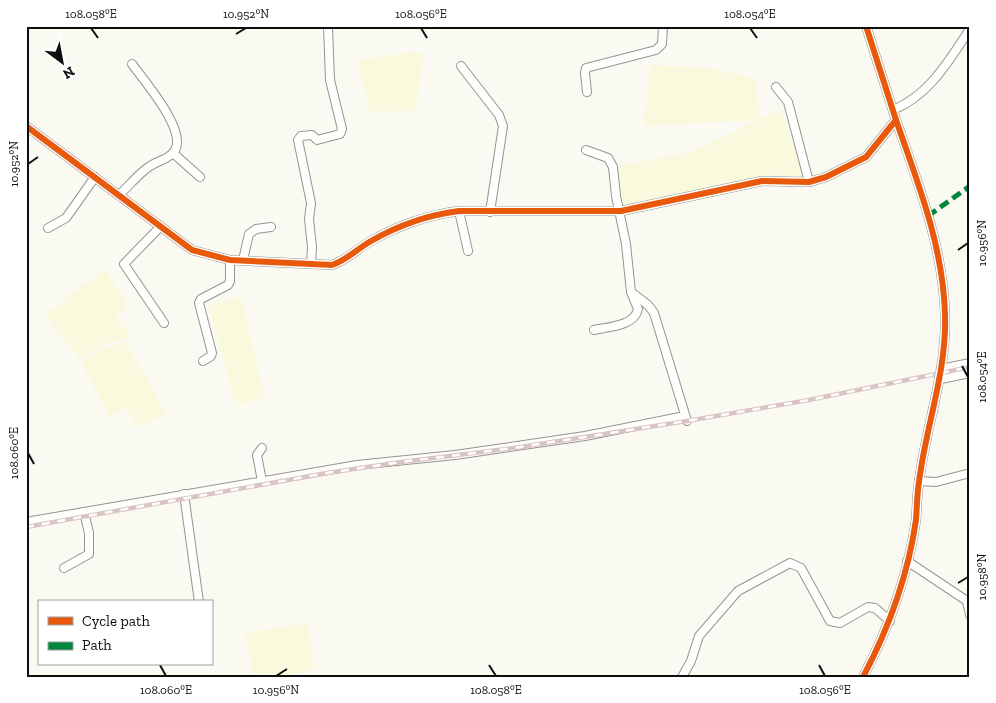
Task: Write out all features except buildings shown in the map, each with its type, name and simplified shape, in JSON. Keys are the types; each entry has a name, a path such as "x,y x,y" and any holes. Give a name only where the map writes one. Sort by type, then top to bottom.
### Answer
{"street":[{"path":"311,264 310,203 298,140 301,136 312,135 317,140 340,134 342,129 330,80 328,26"},
{"path":"588,92 586,68 656,50 662,44 663,26"},
{"path":"863,677 890,621 908,561 916,520 919,481 941,379 945,314 939,260 909,153 896,120 866,26"},
{"path":"893,110 914,99 929,86 970,29"},
{"path":"119,195 148,168 173,154 178,144 177,131 132,64"},
{"path":"461,66 499,115 503,126 490,212"},
{"path":"776,87 788,102 809,182"},
{"path":"26,126 160,228 192,250 230,260 332,265 342,261 372,240 407,223 440,213 459,211 621,211 762,181 809,182 866,157 896,120"},
{"path":"586,150 610,160 613,167 618,208 621,211 631,292 638,310 635,317 630,321 594,330"},
{"path":"173,154 200,177"},
{"path":"48,228 66,218 95,177"},
{"path":"459,211 468,250"},
{"path":"243,260 249,234 256,229 271,227"},
{"path":"160,228 124,264 164,323"},
{"path":"203,361 211,356 212,352 199,303 201,299 228,285 230,281 230,260"},
{"path":"26,522 357,465 455,455 686,419 654,313 648,305 631,292"},
{"path":"941,368 970,363"},
{"path":"941,379 970,374"},
{"path":"262,448 256,455 262,481"},
{"path":"919,481 936,482 970,473"},
{"path":"184,494 199,600"},
{"path":"64,568 89,554 89,533 84,512"},
{"path":"908,561 969,602 970,615"},
{"path":"682,677 691,661 699,636 738,591 790,564 801,568 830,621 840,623 868,607 875,608 890,621"}],"green space":[{"path":"418,51 423,57 416,111 370,112 358,60"},
{"path":"651,65 717,69 755,79 760,119 781,109 805,177 768,175 619,207 613,167 692,152 758,120 643,126"},
{"path":"104,269 128,304 116,317 132,336 102,345 79,359 45,315"},
{"path":"241,297 265,397 236,405 208,305"},
{"path":"126,342 167,415 137,427 126,408 109,417 81,362 102,348"},
{"path":"308,623 314,669 282,677 254,677 244,633"}],"railway":[{"path":"26,527 327,473 514,448 687,421 809,400 970,367"}],"marked path":[{"path":"928,216 970,186"}],"cycle path":[{"path":"863,677 889,620 908,561 916,520 922,461 943,357 945,336 945,314 940,264 928,215 866,26"},
{"path":"26,126 192,250 230,260 332,265 392,230 424,218 447,213 459,211 621,211 762,181 809,182 826,177 866,157 896,120"}]}
